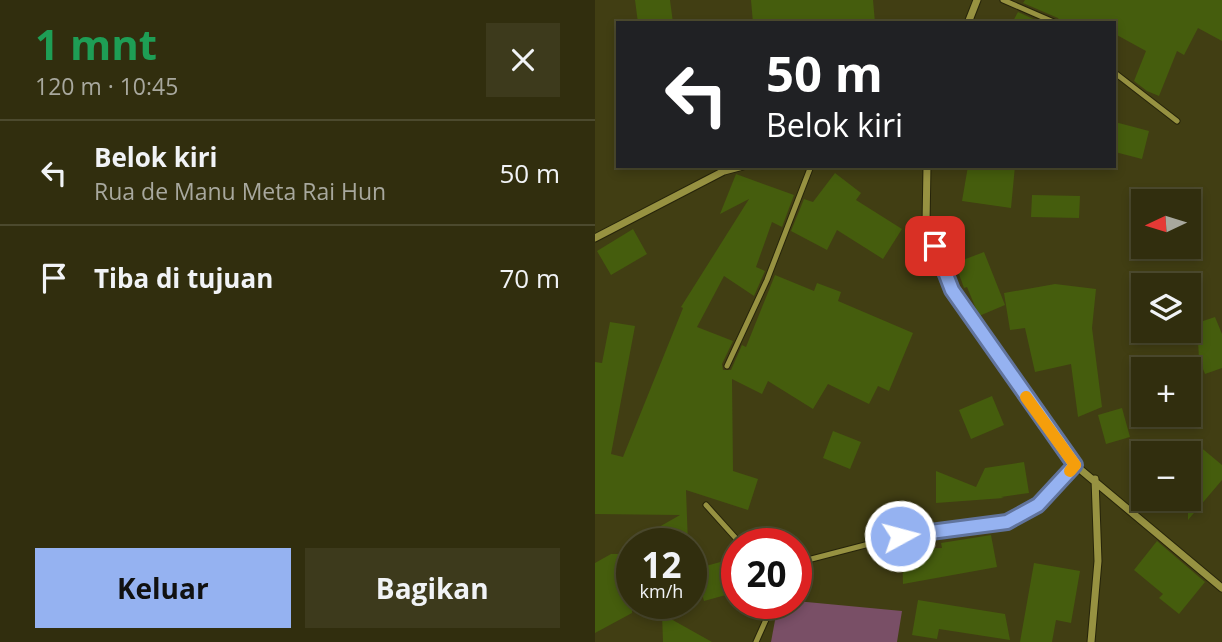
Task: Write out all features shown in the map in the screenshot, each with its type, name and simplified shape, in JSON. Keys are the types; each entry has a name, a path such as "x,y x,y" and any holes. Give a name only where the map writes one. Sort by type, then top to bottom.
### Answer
{"street":[{"path":"969,21 977,0"},
{"path":"595,238 724,171 735,168"},
{"path":"927,168 926,224 952,290 1075,465 1222,588"},
{"path":"1091,642 1098,561 1095,480"}],"lane":[{"path":"1003,0 1051,21"},
{"path":"1116,75 1177,121"},
{"path":"727,366 767,280 810,168"},
{"path":"812,559 900,536 1007,522 1038,505 1075,465"},
{"path":"706,505 727,528"},
{"path":"756,642 766,619"}],"shaded area":[{"path":"812,603 902,611 897,642 771,642 775,619 812,619"}],"building":[{"path":"635,0 670,0 673,21 638,21"},
{"path":"751,0 873,0 875,21 753,21"},
{"path":"1025,0 1222,0 1222,41 1198,28 1184,55 1177,51 1159,96 1134,81 1146,51 1116,35 1116,21 1060,21 1023,3"},
{"path":"1018,12 1038,21 1013,21"},
{"path":"1116,122 1149,131 1142,159 1116,152"},
{"path":"968,168 1015,168 1011,208 962,201"},
{"path":"835,173 861,193 856,200 902,229 883,259 837,230 827,250 791,231 804,199 813,202"},
{"path":"736,174 794,195 782,227 772,222 756,267 765,271 754,296 724,276 697,327 733,341 722,364 723,370 731,370 742,345 746,347 775,275 814,291 817,283 841,292 838,301 913,333 889,391 878,386 869,404 828,384 813,409 768,381 762,394 732,379 733,471 758,479 748,510 686,490 687,528 659,528 680,515 595,514 595,362 602,363 610,322 635,326 611,454 623,457 683,308 681,307 749,199 720,214"},
{"path":"1032,195 1080,196 1079,218 1031,217"},
{"path":"633,229 647,254 611,275 597,251"},
{"path":"984,252 1005,305 979,316 967,287 964,288 955,263"},
{"path":"1055,284 1096,289 1092,328 1102,407 1078,417 1071,364 1035,372 1025,328 1010,330 1004,293"},
{"path":"1215,317 1222,334 1222,368 1205,374 1199,357 1201,322"},
{"path":"992,396 1004,425 971,439 959,410"},
{"path":"1122,408 1130,437 1106,444 1098,415"},
{"path":"833,431 861,442 850,469 823,458"},
{"path":"1201,448 1222,465 1222,480 1201,505"},
{"path":"1024,462 1029,493 1001,497 1004,498 936,503 936,471 976,487 985,468"},
{"path":"1188,511 1196,511 1188,520"},
{"path":"991,535 997,567 903,584 902,549 942,548 941,543"},
{"path":"1157,541 1205,582 1179,614 1159,598 1163,594 1134,570"},
{"path":"616,554 616,619 621,619 595,633 595,563"},
{"path":"721,562 721,596 707,600 707,566"},
{"path":"1034,563 1080,571 1071,623 1056,620 1052,642 1020,642"},
{"path":"918,600 1005,614 1010,640 939,629 937,639 912,635"},
{"path":"662,619 671,619 712,642 663,642"}],"slow traffic":[{"path":"1026,397 1075,465 1070,471"}],"route":[{"path":"900,536 1007,522 1038,505 1056,489 1075,465 952,290 935,246"}]}
